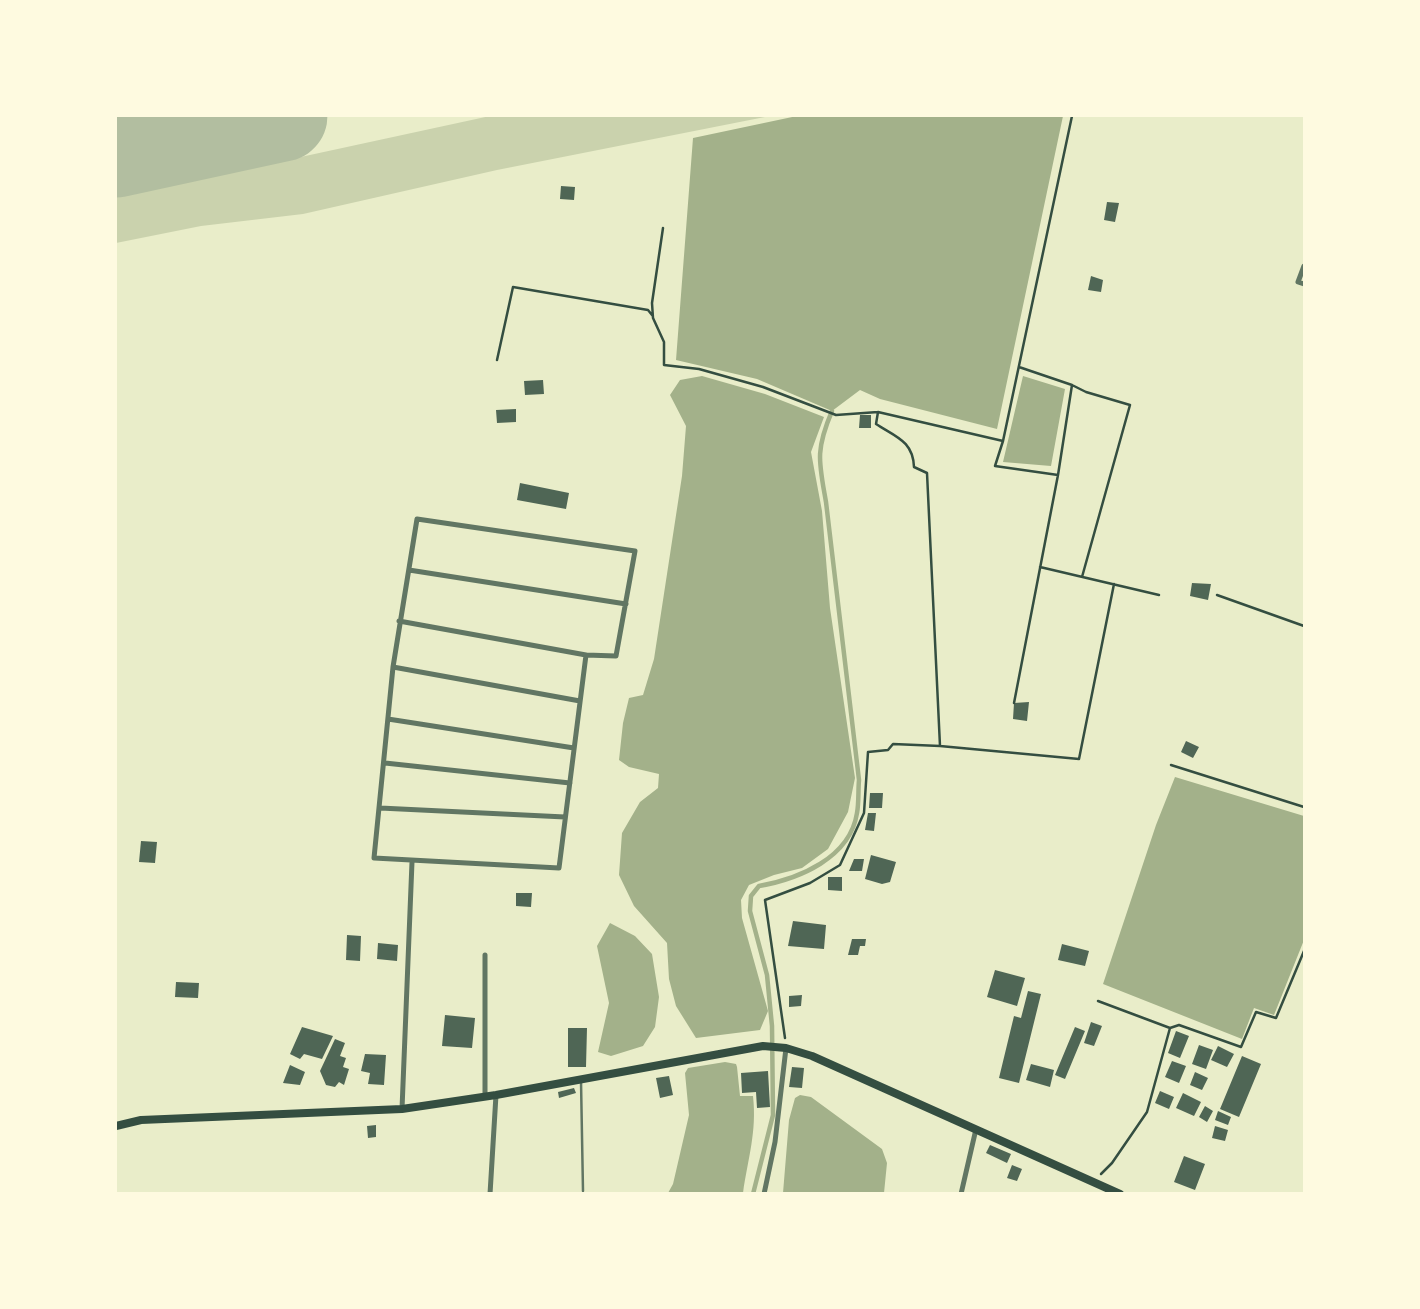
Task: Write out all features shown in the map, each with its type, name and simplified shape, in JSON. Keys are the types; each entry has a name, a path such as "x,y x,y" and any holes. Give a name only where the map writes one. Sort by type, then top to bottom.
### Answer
{"main road":[{"path":"116,1126 141,1120 402,1109 485,1097 763,1046 786,1048 812,1056 1120,1194"}],"street":[{"path":"1304,266 1298,282 1304,284"},
{"path":"399,621 586,655 617,656 635,551 417,519 399,621 393,667 374,858 559,869 586,655"},
{"path":"409,570 626,604"},
{"path":"393,667 580,701"},
{"path":"388,719 574,748"},
{"path":"385,763 570,783"},
{"path":"380,808 565,817"},
{"path":"402,1109 412,862"},
{"path":"485,955 485,1097"},
{"path":"764,1194 775,1142 786,1048"},
{"path":"490,1194 496,1095"},
{"path":"961,1194 976,1129"}],"lane":[{"path":"581,1078 583,1191"}],"path":[{"path":"1058,475 995,466 1003,441 1072,116"},
{"path":"653,318 652,303 663,229"},
{"path":"497,360 513,287 648,310 664,342 664,365 699,369 763,387 836,415 878,412 1003,441"},
{"path":"1019,367 1130,405 1082,577"},
{"path":"1014,703 1058,475 1072,385"},
{"path":"878,412 876,424 908,445 913,453 914,467 927,473 940,746"},
{"path":"1040,567 1158,595"},
{"path":"786,1048 765,900 810,883 840,865 864,813 868,752 888,751 893,744 1079,759 1114,584"},
{"path":"1217,595 1304,626"},
{"path":"1171,765 1304,807"},
{"path":"1098,1001 1170,1028 1180,1025 1241,1047 1256,1012 1276,1018 1304,951"},
{"path":"1093,1182 1112,1163 1147,1111 1170,1028"}],"shaded area":[{"path":"490,116 770,116 497,170 303,214 201,226 116,243 116,197"},
{"path":"797,116 1063,116 997,429 880,399 860,390 832,411 757,379 676,360 693,138"},
{"path":"702,376 765,394 824,417 811,452 822,511 830,608 855,778 848,812 828,849 802,868 749,885 741,900 742,918 768,1011 760,1030 696,1038 676,1006 669,979 667,943 634,906 619,875 622,833 640,802 658,788 659,774 629,767 619,760 629,698 643,695 654,659 682,476 686,426 670,395 680,380"},
{"path":"1023,376 1065,389 1051,466 1003,462"},
{"path":"1175,777 1304,816 1304,940 1274,1015 1254,1008 1242,1039 1103,984 1156,825"},
{"path":"610,923 635,936 652,954 659,997 655,1027 643,1046 611,1056 598,1052 609,1003 597,946"},
{"path":"725,1062 736,1064 740,1096 753,1096 753,1133 743,1193 668,1193 673,1184 689,1115 685,1073 688,1068"},
{"path":"800,1095 811,1097 882,1149 887,1163 884,1193 783,1193 789,1120 795,1098"}],"building":[{"path":"561,186 575,187 574,200 560,199"},
{"path":"1107,202 1119,203 1115,222 1104,220"},
{"path":"1091,276 1103,280 1101,292 1088,290"},
{"path":"543,380 544,394 525,395 524,381"},
{"path":"516,409 516,422 497,423 496,410"},
{"path":"860,415 871,415 871,428 859,428"},
{"path":"520,483 569,493 566,509 517,500"},
{"path":"1192,583 1211,584 1208,600 1190,596"},
{"path":"1029,702 1027,721 1013,719 1014,703"},
{"path":"1186,741 1199,747 1193,758 1181,752"},
{"path":"870,793 883,793 882,808 869,808"},
{"path":"868,813 876,813 874,831 865,830"},
{"path":"141,841 157,842 155,863 139,862"},
{"path":"871,855 896,862 890,882 882,884 865,879"},
{"path":"854,859 864,859 862,871 849,871"},
{"path":"828,877 842,877 842,891 828,890"},
{"path":"516,893 532,893 531,907 516,906"},
{"path":"793,921 826,925 824,949 788,946"},
{"path":"347,935 361,936 360,961 346,960"},
{"path":"852,939 866,939 865,946 860,946 858,955 848,955"},
{"path":"378,943 398,945 397,961 377,959"},
{"path":"1062,944 1089,951 1085,966 1058,960"},
{"path":"995,970 1025,978 1017,1006 987,997"},
{"path":"176,982 199,983 198,998 175,997"},
{"path":"1028,991 1041,994 1019,1083 999,1078 1014,1016 1021,1018"},
{"path":"802,995 801,1006 789,1007 789,996"},
{"path":"445,1015 475,1018 472,1048 442,1046"},
{"path":"1091,1022 1102,1026 1094,1046 1084,1043"},
{"path":"302,1027 333,1036 322,1059 304,1054 300,1059 290,1054"},
{"path":"1075,1027 1085,1031 1065,1079 1055,1075"},
{"path":"568,1028 587,1028 586,1067 568,1067"},
{"path":"1176,1031 1189,1036 1180,1058 1168,1053"},
{"path":"335,1039 345,1043 340,1056 346,1058 343,1067 349,1069 344,1085 339,1082 335,1087 326,1085 320,1071"},
{"path":"1199,1045 1213,1050 1206,1069 1192,1064"},
{"path":"1218,1046 1234,1054 1227,1067 1211,1060"},
{"path":"365,1054 386,1055 384,1085 368,1084 370,1073 361,1071"},
{"path":"1242,1056 1261,1064 1239,1117 1220,1109"},
{"path":"1172,1061 1186,1066 1179,1083 1165,1077"},
{"path":"1031,1064 1054,1070 1050,1087 1026,1080"},
{"path":"290,1065 305,1072 300,1085 283,1083"},
{"path":"792,1067 804,1068 802,1088 789,1087"},
{"path":"768,1071 770,1107 757,1108 756,1092 742,1093 741,1073"},
{"path":"1195,1072 1208,1078 1202,1090 1190,1085"},
{"path":"669,1076 673,1095 660,1098 656,1078"},
{"path":"574,1088 576,1093 559,1098 558,1092"},
{"path":"1160,1091 1174,1097 1169,1109 1155,1103"},
{"path":"1183,1093 1201,1102 1194,1116 1176,1108"},
{"path":"1205,1106 1213,1111 1207,1122 1199,1117"},
{"path":"1218,1111 1231,1117 1228,1125 1215,1120"},
{"path":"376,1125 376,1137 368,1138 367,1126"},
{"path":"1215,1126 1228,1130 1225,1141 1212,1138"},
{"path":"990,1145 1011,1154 1007,1163 986,1153"},
{"path":"1184,1156 1205,1164 1195,1190 1174,1182"},
{"path":"1012,1165 1022,1169 1017,1181 1007,1178"}],"waterway":[{"path":"753,1194 773,1115 772,1026 767,975 750,911 751,896 759,886 806,872 833,854 852,829 858,809 859,780 820,466 823,436 832,411"}],"runway":[{"path":"116,152 282,116"}]}
